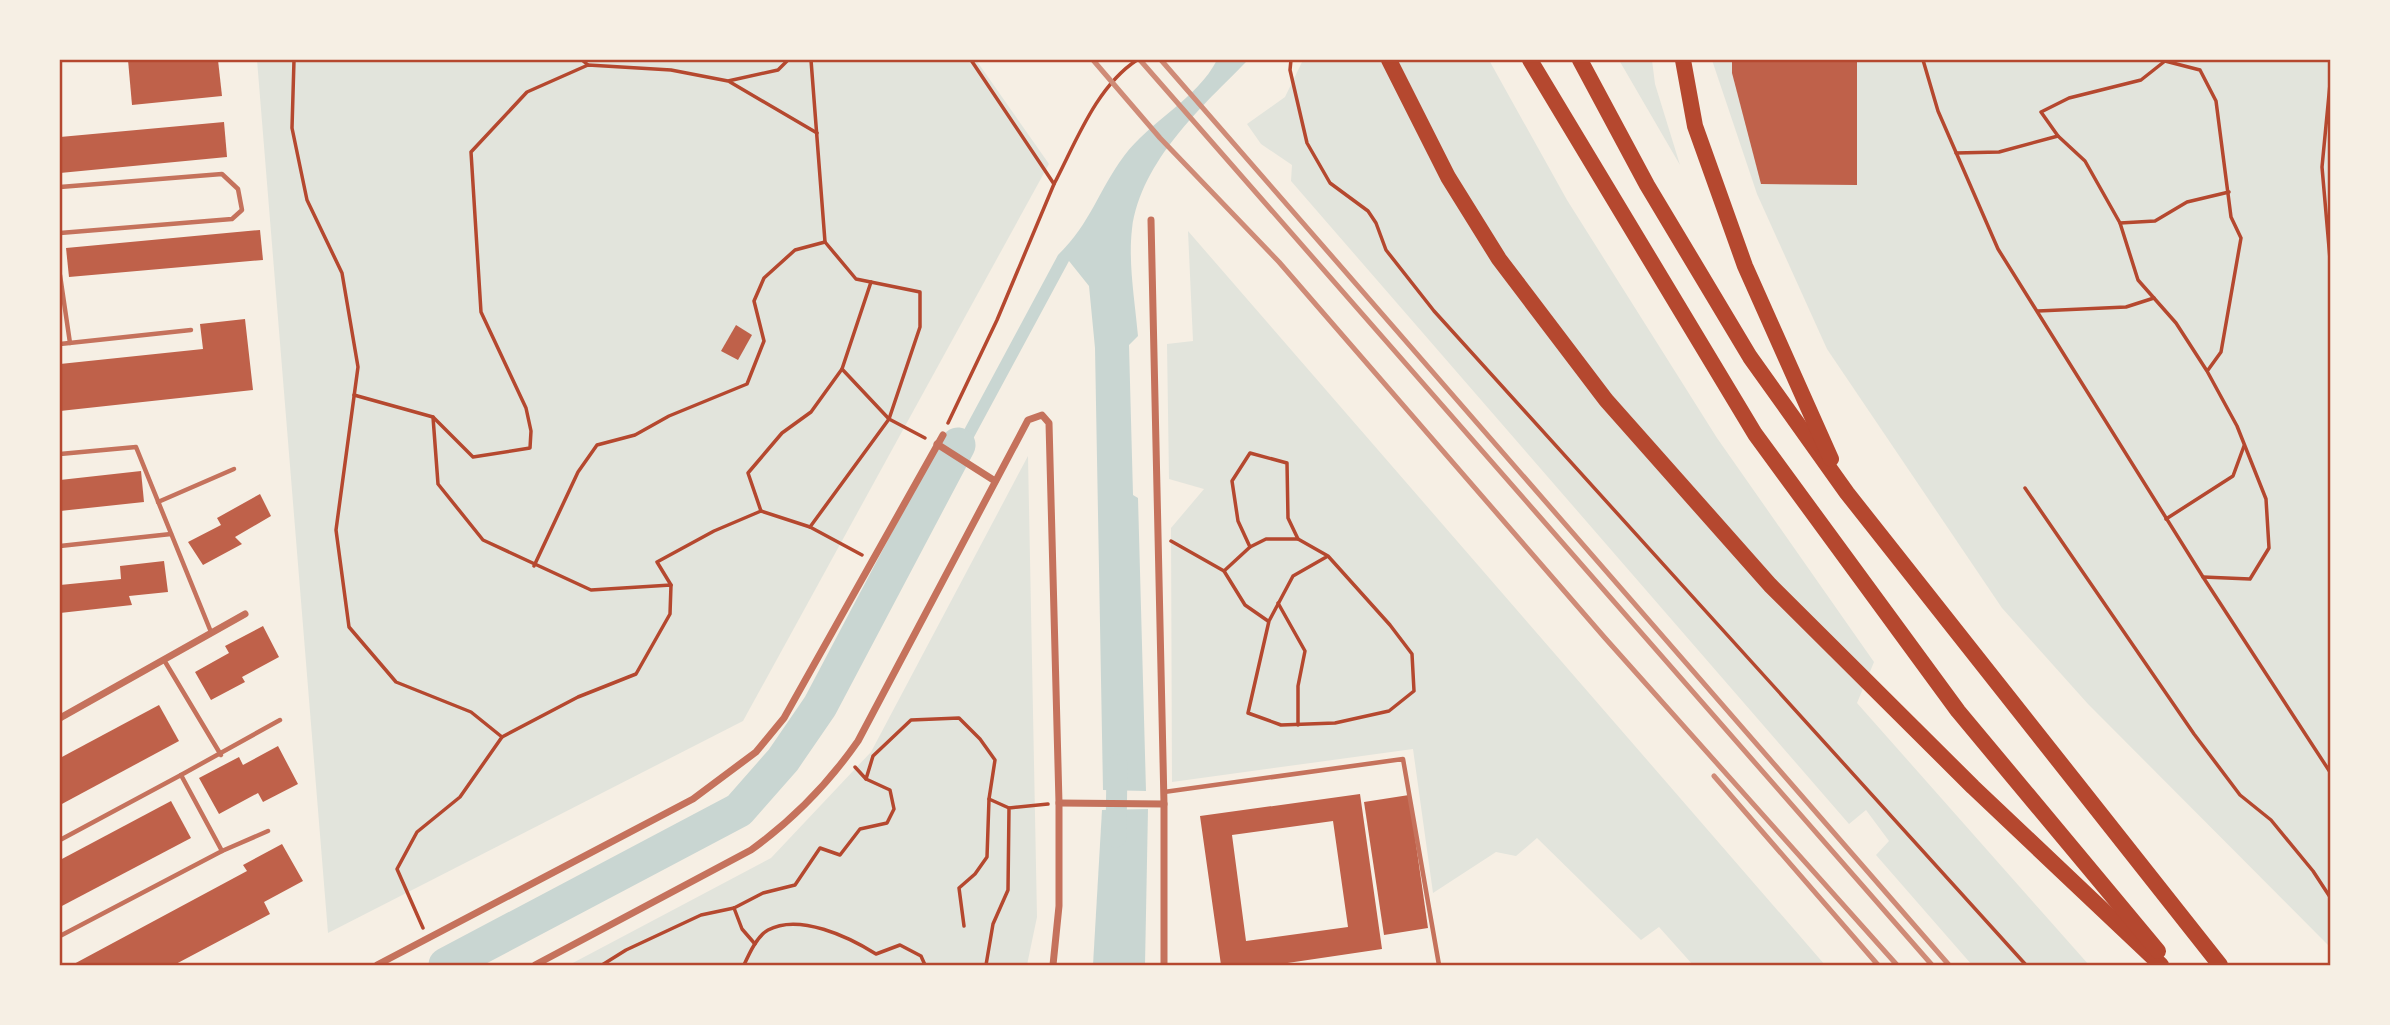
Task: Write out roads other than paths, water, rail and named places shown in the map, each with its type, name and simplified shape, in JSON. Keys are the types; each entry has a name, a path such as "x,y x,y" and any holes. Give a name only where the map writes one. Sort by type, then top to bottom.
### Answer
{"highway":[{"path":"1389,60 1448,177 1499,259 1606,400 1770,585 1973,787 2161,965"},
{"path":"1530,60 1755,434 1958,711 2170,965"},
{"path":"1580,60 1647,185 1750,357 1847,493 2220,965"},
{"path":"1683,60 1695,126 1745,266 1847,493"}],"street":[{"path":"1151,220 1164,792 1164,965"},
{"path":"535,965 751,850 792,818 846,758 1028,420 1042,415 1049,423 1059,803 1059,906 1054,965"},
{"path":"377,965 693,799 747,760 784,718 872,561 941,446 943,435"},
{"path":"941,446 995,481"},
{"path":"60,718 246,614"},
{"path":"1059,803 1164,804"}],"lane":[{"path":"60,187 222,174 238,189 242,210 232,219 60,233"},
{"path":"60,275 70,342"},
{"path":"60,344 191,330"},
{"path":"60,454 136,447 211,633"},
{"path":"158,502 234,469"},
{"path":"60,546 171,534"},
{"path":"164,659 221,755"},
{"path":"60,840 221,755 280,720"},
{"path":"1164,792 1403,759 1439,965"},
{"path":"181,775 222,851"},
{"path":"60,936 222,851 268,831"}],"waterway":[{"path":"446,965 739,810 783,760 820,706 958,445"},
{"path":"1116,837 1117,765"}],"railway":[{"path":"1093,60 1160,138 1279,262 1605,638 1897,965"},
{"path":"1140,60 1932,965"},
{"path":"1161,60 1949,965"},
{"path":"1714,776 1878,965"}]}
